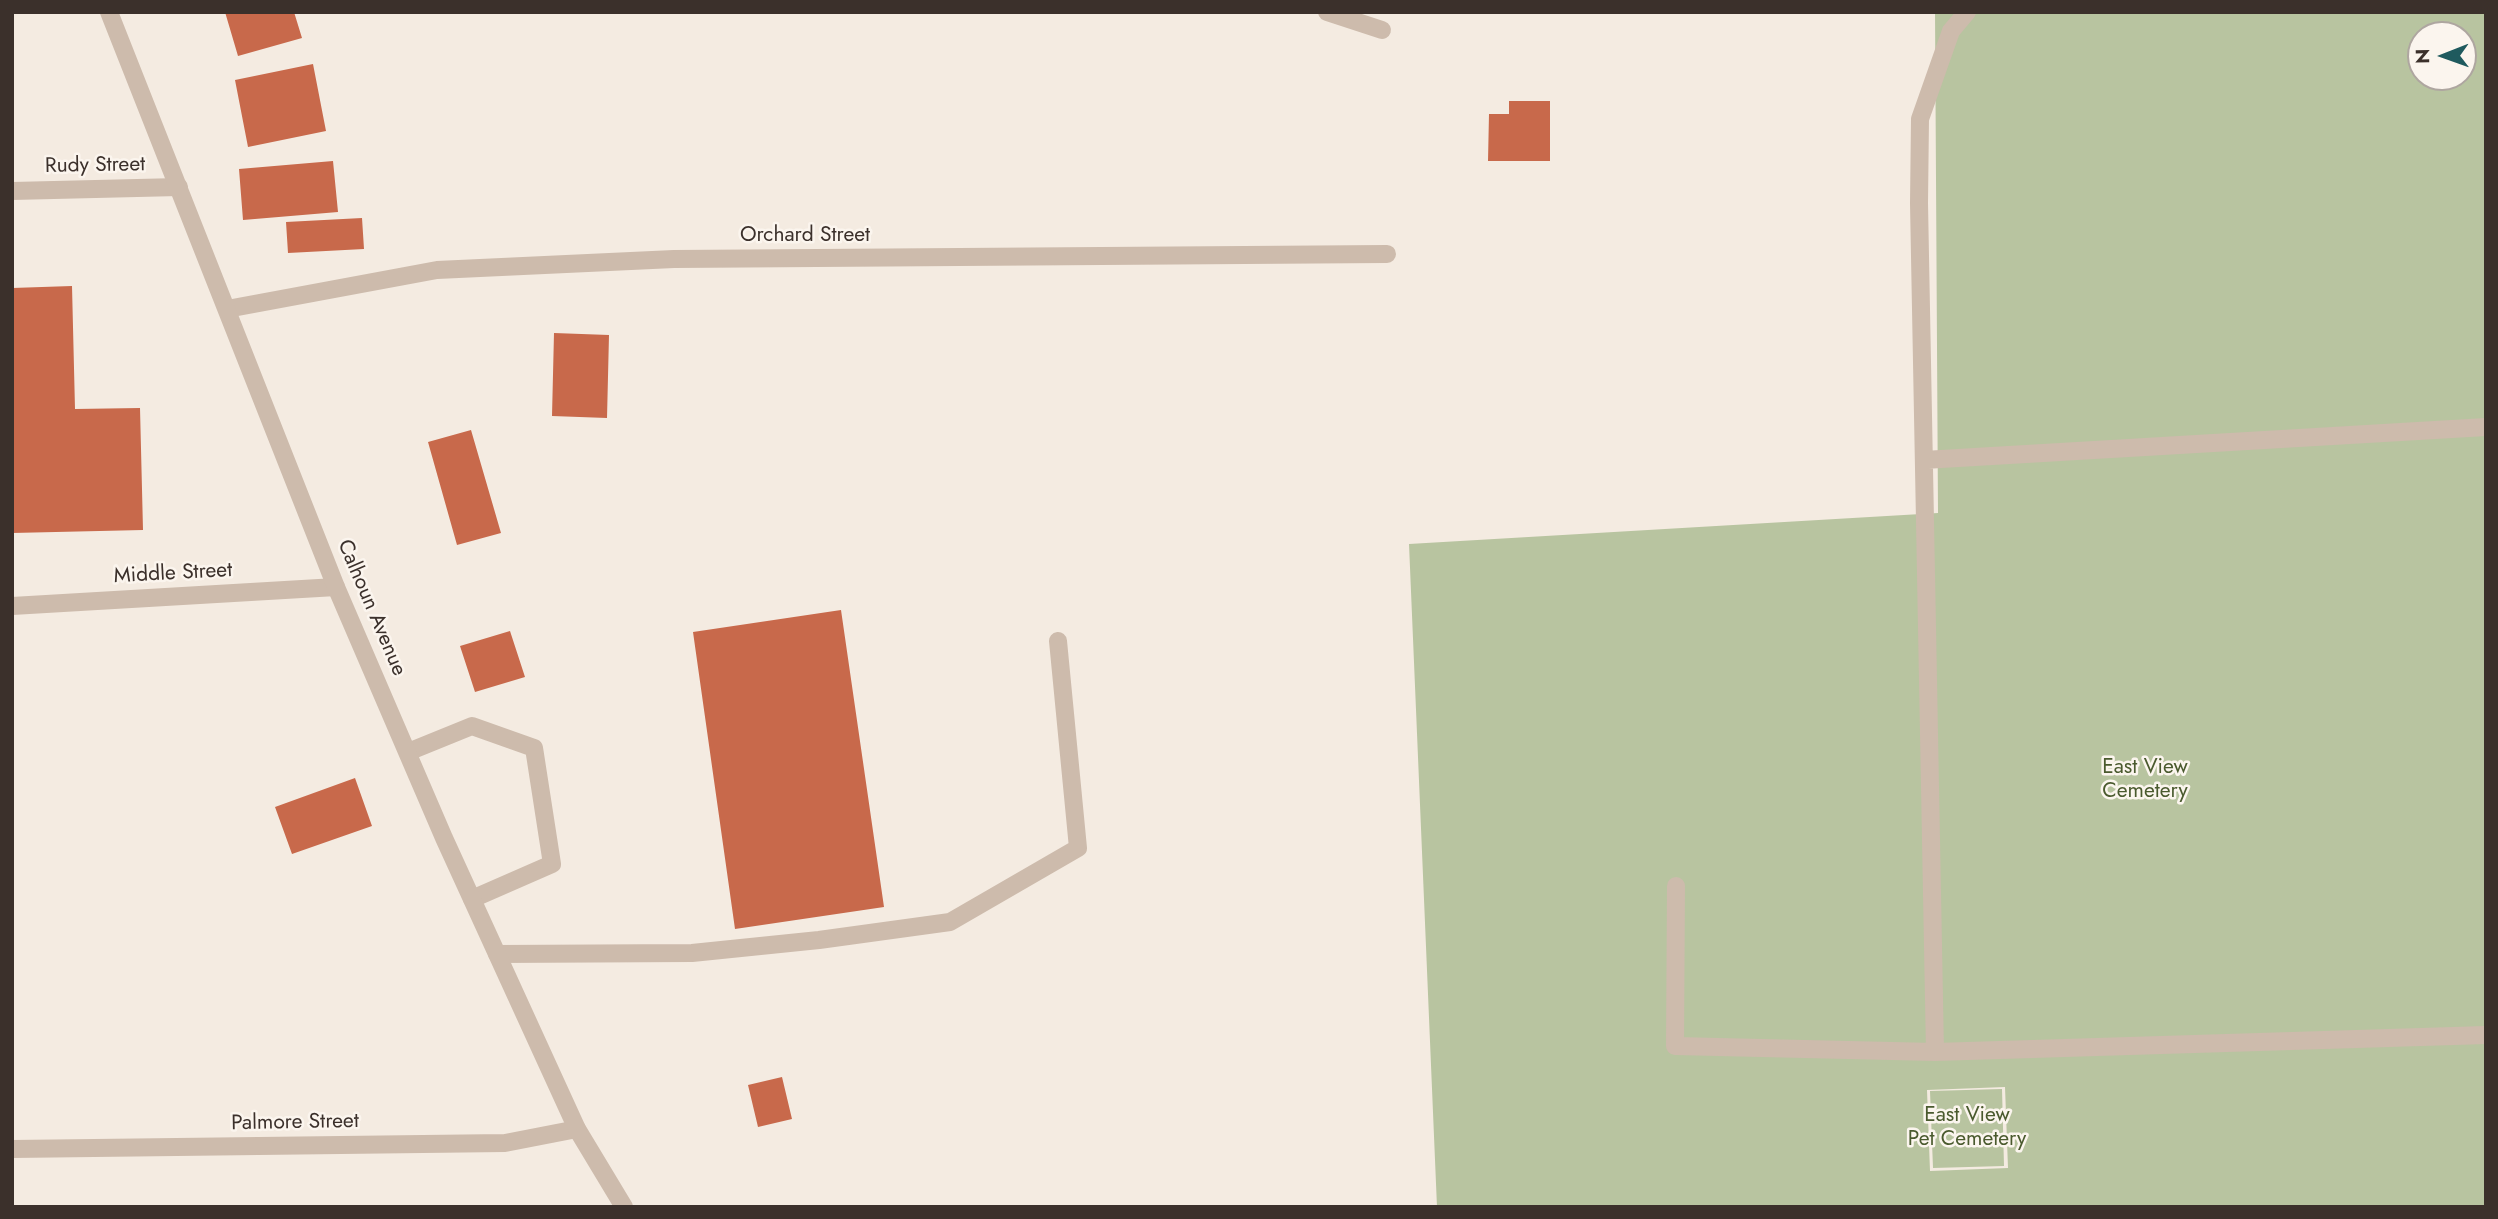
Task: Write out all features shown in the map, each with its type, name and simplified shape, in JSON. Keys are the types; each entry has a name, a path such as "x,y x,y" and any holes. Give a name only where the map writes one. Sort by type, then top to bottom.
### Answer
{"street":[{"name":"Calhoun Avenue","path":"109,12 336,587 472,899 577,1129 624,1207"},
{"path":"1327,12 1382,30"},
{"path":"1935,1052 1919,203 1920,119 1951,31 1967,12"},
{"name":"Rudy Street","path":"12,191 179,187"},
{"name":"Orchard Street","path":"227,309 437,270 479,268 674,259 1387,254"},
{"path":"1924,460 2486,427"},
{"name":"Middle Street","path":"12,606 336,587"},
{"path":"497,954 692,953 819,940 950,922 1078,848 1058,640"},
{"path":"408,752 472,726 534,748 552,864 472,899"},
{"path":"1676,886 1675,1046 1935,1052 2486,1035"},
{"name":"Palmore Street","path":"12,1149 505,1143 577,1129"}],"green space":[{"name":"East View Cemetery","path":"1935,12 2486,12 2486,1207 1437,1207 1409,544 1938,513","holes":["2005,1087 2008,1168 1930,1171 1927,1090"]},
{"name":"East View Pet Cemetery","path":"2002,1089 2004,1166 1933,1168 1930,1091"}],"building":[{"path":"225,12 294,12 302,38 238,56"},
{"path":"313,64 326,131 248,147 235,80"},
{"path":"1509,101 1550,101 1550,161 1488,161 1489,114 1509,114"},
{"path":"333,161 338,212 243,220 239,169"},
{"path":"362,218 364,249 288,253 286,222"},
{"path":"72,286 75,409 140,408 143,530 12,533 12,288"},
{"path":"554,333 609,335 607,418 552,416"},
{"path":"471,430 501,533 457,545 428,442"},
{"path":"841,610 884,907 735,929 693,632"},
{"path":"510,631 525,677 475,692 460,646"},
{"path":"355,778 372,826 292,854 275,807"},
{"path":"782,1077 792,1119 758,1127 748,1085"}]}
